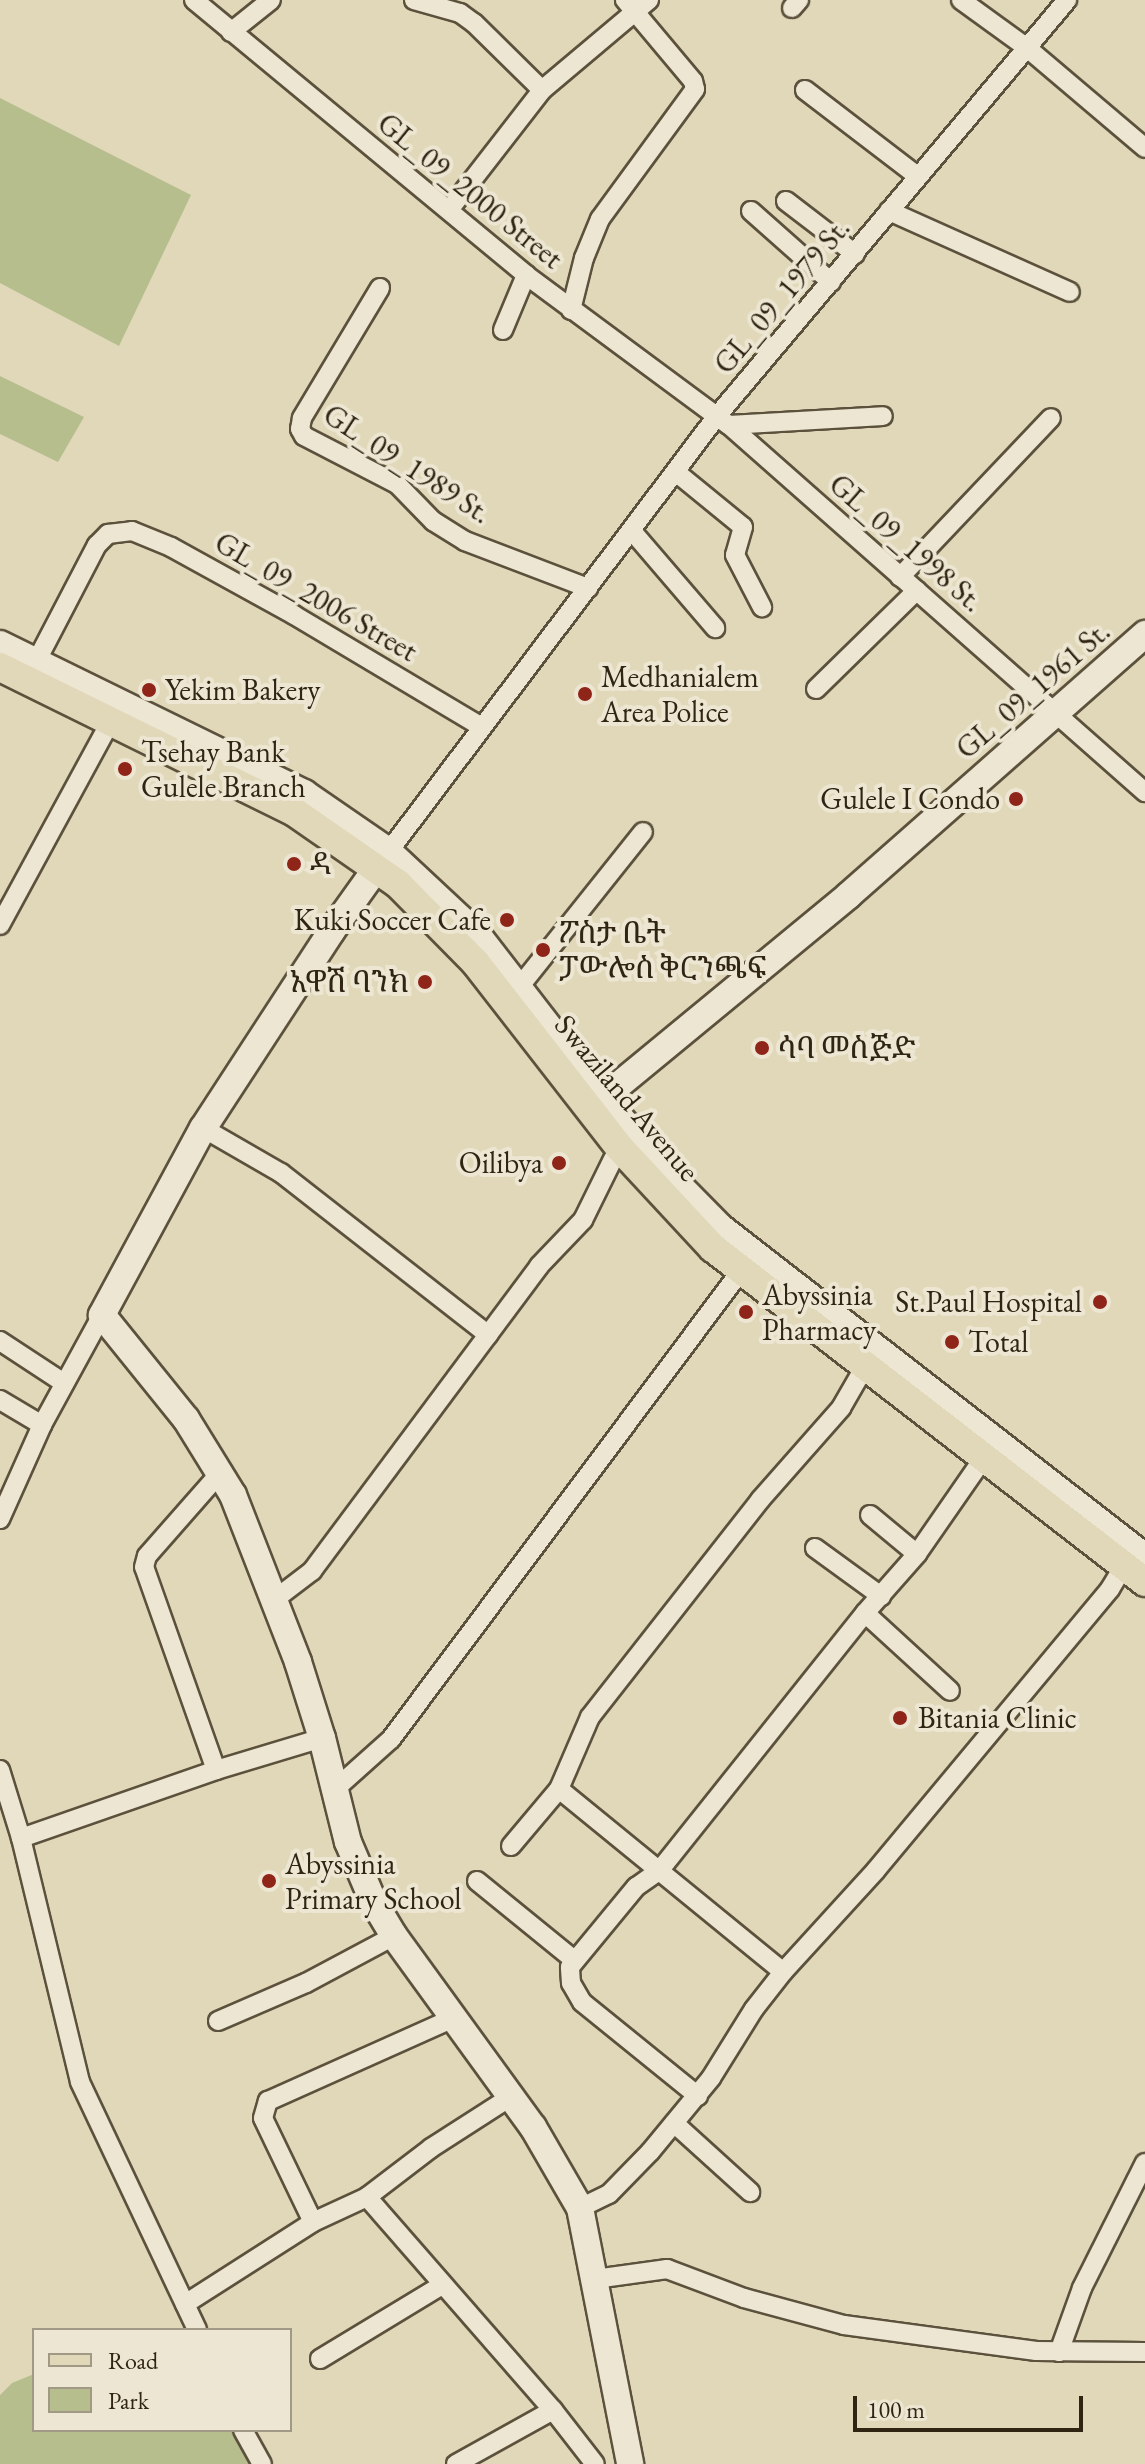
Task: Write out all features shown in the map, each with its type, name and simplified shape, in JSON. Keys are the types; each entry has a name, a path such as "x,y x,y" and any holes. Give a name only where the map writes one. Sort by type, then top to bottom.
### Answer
{"main road":[{"name":"GL_09_1961 St.","path":"593,1107 849,895 1145,634"},
{"path":"0,644 304,793 379,863"},
{"name":"Swaziland Avenue","path":"0,657 308,809 439,909 480,955 593,1107 674,1196 741,1259 1136,1576"},
{"name":"Swaziland Avenue","path":"0,667 293,811 379,863"},
{"path":"0,679 296,826 379,863 459,914 520,986 593,1107 613,1159 676,1228 734,1280 978,1466 1136,1576 1145,1595"},
{"path":"379,863 203,1128 102,1315 186,1419 289,1591 322,1738 347,1779 359,1873 394,1936 512,2096 580,2208 630,2464"},
{"path":"593,1107 737,1242 1145,1557"}],"street":[{"name":"GL_09_2000 Street","path":"194,0 526,275 723,421"},
{"path":"231,32 271,0"},
{"path":"414,0 460,13 542,90"},
{"path":"961,0 1026,47 1145,148"},
{"name":"GL_09_1979 St.","path":"379,863 480,726 677,473 723,421 916,175 1067,0"},
{"path":"449,210 542,90 637,4 693,81 695,89 600,219 584,258 571,310"},
{"path":"805,90 916,175"},
{"path":"786,201 855,254"},
{"path":"751,211 831,282"},
{"name":"GL_09_1979 St.","path":"889,211 1070,292"},
{"path":"503,330 526,275"},
{"name":"GL_09_1989 St.","path":"380,288 302,418 300,429 304,436 397,484 433,521 465,541 588,588"},
{"path":"723,421 883,416"},
{"path":"900,577 1051,418"},
{"name":"GL_09_1998 St.","path":"723,421 1058,711 1145,792"},
{"path":"677,473 743,527 735,555 762,607"},
{"name":"GL_09_2006 Street","path":"36,662 97,545 108,534 119,530 132,531 185,554 390,670 480,726"},
{"path":"632,531 715,628"},
{"path":"816,689 917,590"},
{"path":"0,925 106,730"},
{"path":"520,986 643,832"},
{"path":"203,1128 281,1173 488,1335"},
{"path":"289,1591 539,1266 583,1220 613,1159"},
{"path":"347,1779 391,1739 734,1280"},
{"path":"0,1519 42,1425 102,1315"},
{"path":"0,1341 64,1383"},
{"path":"511,1846 559,1789 590,1717 760,1500 841,1408 860,1375"},
{"path":"0,1400 42,1425"},
{"path":"698,2096 582,2002 571,1983 573,1959 636,1887 659,1871 865,1613 917,1554 978,1466"},
{"path":"216,1770 144,1567 147,1556 220,1473"},
{"path":"870,1515 917,1554"},
{"path":"815,1548 881,1596"},
{"path":"580,2208 594,2203 622,2182 698,2096 754,2009 783,1972 866,1881 1110,1589 1136,1576"},
{"path":"865,1613 950,1691"},
{"path":"21,1838 216,1770 322,1738"},
{"path":"1,1775 21,1838 80,2082 196,2328"},
{"path":"559,1789 783,1972"},
{"path":"477,1881 573,1959"},
{"path":"218,2021 306,1983 394,1936"},
{"path":"313,2222 263,2118 268,2101 456,2017"},
{"path":"185,2304 313,2222 367,2197 431,2148 512,2096"},
{"path":"674,2123 750,2192"},
{"path":"1059,2352 1086,2278 1145,2163"},
{"path":"367,2197 553,2410 595,2464"},
{"path":"595,2279 658,2268 680,2272 744,2298 844,2325 1059,2352 1103,2349 1145,2352"},
{"path":"320,2359 442,2285"},
{"path":"456,2464 553,2410"},
{"path":"244,2432 262,2464"}],"green space":[{"path":"0,98 191,195 119,346 0,283"},
{"path":"0,376 84,417 58,462 0,434"},
{"path":"32,2375 32,2432 234,2432 250,2464 0,2464 0,2395 12,2383"}],"place":[{"name":"Yekim Bakery","path":"149,690"},
{"name":"Medhanialem Area Police","path":"585,694"},
{"name":"Tsehay Bank Gulele Branch","path":"125,769"},
{"name":"Gulele I Condo","path":"1016,799"},
{"name":"ዳ","path":"294,864"},
{"name":"Kuki Soccer Cafe","path":"507,920"},
{"name":"ፖስታ ቤት ፓውሎስ ቅርንጫፍ","path":"543,950"},
{"name":"አዋሽ ባንክ","path":"425,982"},
{"name":"ሳባ መስጅድ","path":"762,1048"},
{"name":"Oilibya","path":"559,1163"},
{"name":"St.Paul Hospital","path":"1100,1302"},
{"name":"Abyssinia Pharmacy","path":"746,1312"},
{"name":"Total","path":"952,1342"},
{"name":"Bitania Clinic","path":"900,1718"},
{"name":"Abyssinia Primary School","path":"269,1881"}]}
